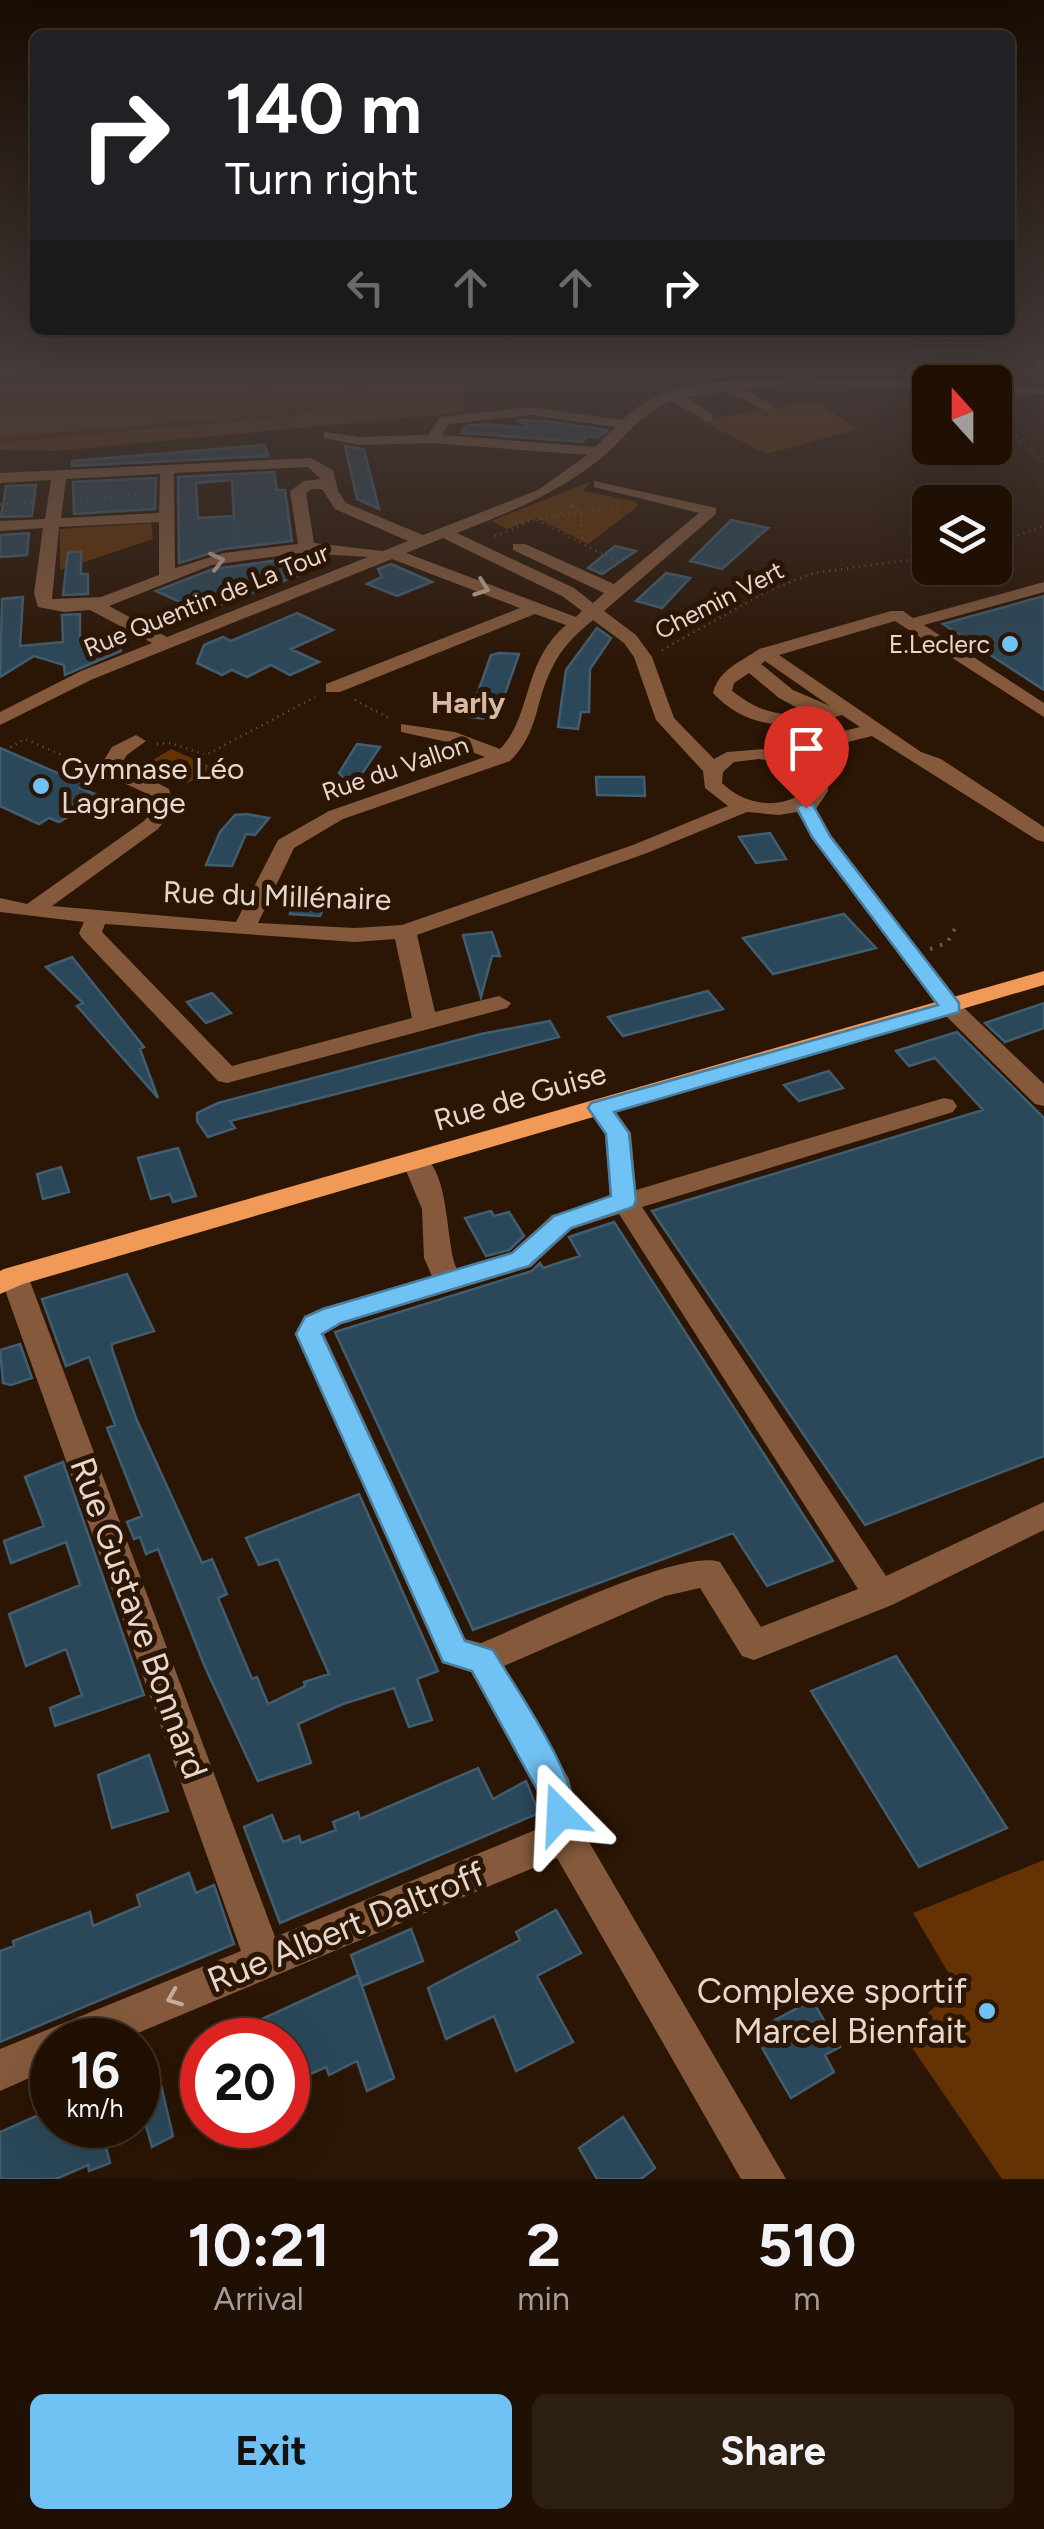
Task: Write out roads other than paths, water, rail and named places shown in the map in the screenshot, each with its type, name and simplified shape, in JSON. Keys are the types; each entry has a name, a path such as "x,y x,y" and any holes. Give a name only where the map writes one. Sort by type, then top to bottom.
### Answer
{"main road":[{"name":"Rue de Guise","path":"5,1279 1044,978"}],"street":[{"path":"0,478 48,475"},
{"path":"58,475 44,603 60,608 92,604 237,556 358,548 576,622"},
{"path":"166,475 167,577"},
{"path":"326,475 340,506 422,541"},
{"name":"Rue Quentin de La Tour","path":"0,719 87,675 542,493 567,475"},
{"path":"307,551 298,490 309,484 329,484"},
{"name":"Rue du Vallon","path":"244,930 285,844 336,815 503,757 520,740 541,670 576,622 618,592 710,512 599,484"},
{"path":"0,526 165,517"},
{"path":"445,533 525,568 595,609 643,657 660,710 679,736 714,779 745,806 776,809 812,798"},
{"path":"490,534 618,592"},
{"path":"909,624 1044,586"},
{"path":"92,604 166,643"},
{"path":"334,688 534,608"},
{"path":"835,712 787,722 751,716 722,693 725,682 756,658 897,615 1044,711"},
{"path":"756,658 786,694 879,732 999,803 1044,836"},
{"path":"408,728 448,736 503,757"},
{"path":"679,736 738,754 816,747 879,732"},
{"path":"879,732 836,751 822,764 818,791 806,808 821,837 951,1008 1040,1089"},
{"path":"31,912 151,825 164,808 162,793 114,769 114,757 136,741"},
{"path":"775,753 802,762 818,776"},
{"path":"711,817 714,779 738,754"},
{"name":"Rue du Millénaire","path":"0,904 31,912 244,930 355,935 405,932 640,849 745,806"},
{"path":"776,809 821,837"},
{"path":"96,918 90,933 227,1075 499,1004"},
{"path":"405,932 425,1022"},
{"path":"944,1106 624,1200 562,1222 520,1260 332,1316 314,1324 309,1334 454,1652 482,1660 661,1582 708,1572 754,1645 880,1595 1044,1514"},
{"path":"600,1108 618,1133 624,1200 880,1595"},
{"path":"416,1161 435,1209 438,1258 449,1281"},
{"name":"Rue Gustave Bonnard","path":"5,1279 264,1960"},
{"path":"482,1660 556,1791 565,1836 764,2179"},
{"name":"Rue Albert Daltroff","path":"125,2018 565,1836"},
{"path":"0,2070 30,2057"}],"place":[{"name":"E.Leclerc","path":"1010,644"},
{"name":"Gymnase Léo Lagrange","path":"41,786"},
{"name":"Complexe sportif Marcel Bienfait","path":"987,2011"}],"district":[{"name":"Harly","path":"468,703"}]}
